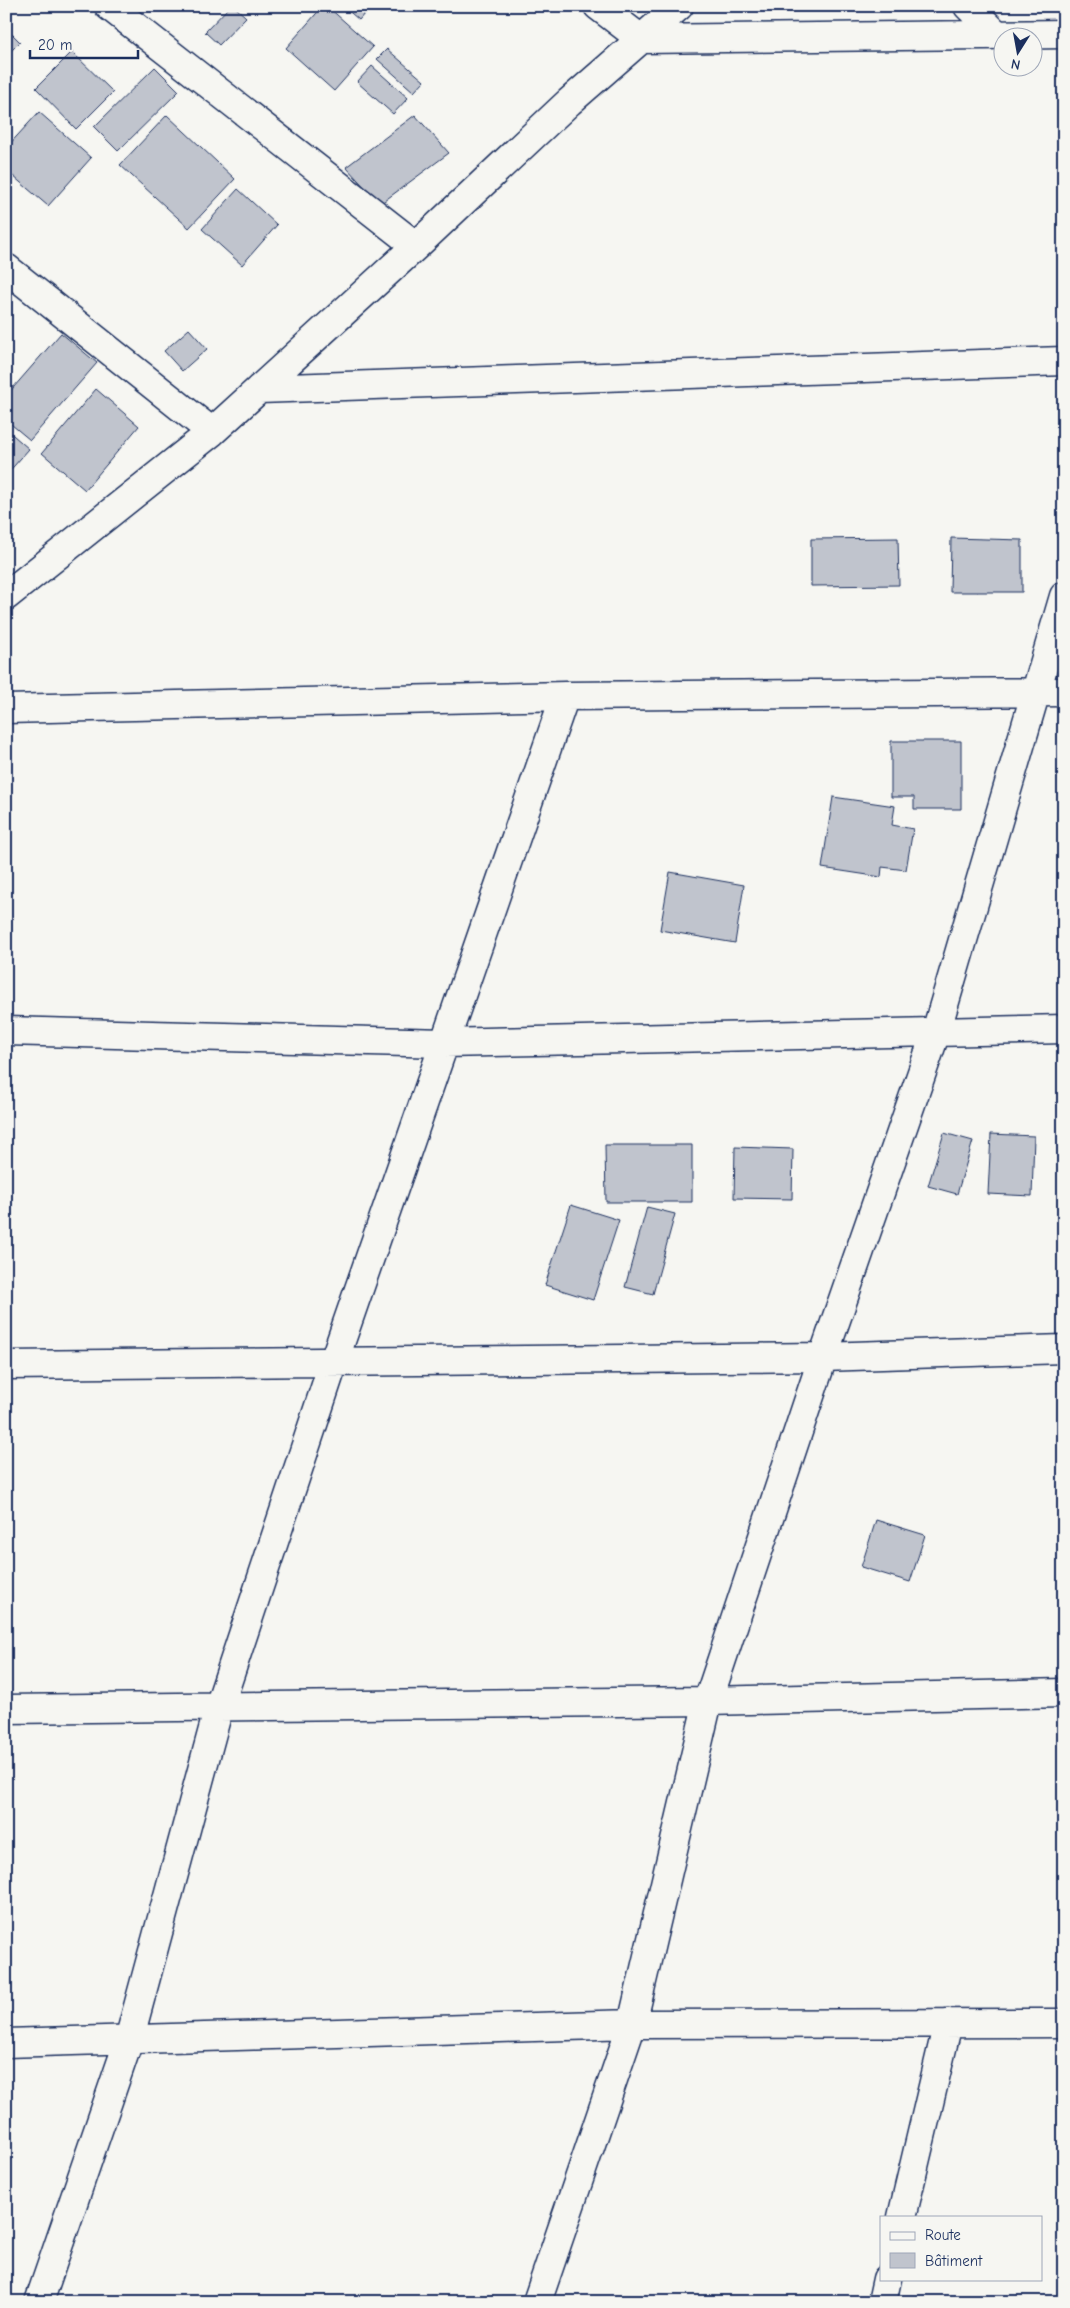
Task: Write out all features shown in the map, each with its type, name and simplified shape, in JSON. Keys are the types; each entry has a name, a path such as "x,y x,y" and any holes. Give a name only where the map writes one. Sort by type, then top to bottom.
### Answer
{"street":[{"path":"109,6 416,246"},
{"path":"598,6 641,39 992,34"},
{"path":"6,595 212,432 416,246 569,102 679,6"},
{"path":"968,6 992,30"},
{"path":"1042,34 1064,34"},
{"path":"6,268 212,432"},
{"path":"259,389 1064,361"},
{"path":"537,2302 632,2024 708,1701 823,1357 936,1032 1064,596"},
{"path":"6,709 565,696 1064,692"},
{"path":"39,2302 129,2040 219,1707 334,1362 565,696"},
{"path":"6,1031 444,1044 1064,1029"},
{"path":"6,1366 823,1357 1064,1349"},
{"path":"6,1709 708,1701 1064,1694"},
{"path":"902,2216 948,2023"},
{"path":"6,2044 632,2024 1064,2023"},
{"path":"882,2302 887,2280"}],"building":[{"path":"230,6 234,6 246,17 219,45 205,32"},
{"path":"323,6 327,6 373,47 334,91 286,48"},
{"path":"343,6 371,6 359,20"},
{"path":"6,28 20,42 6,56"},
{"path":"387,49 424,81 414,92 377,59"},
{"path":"72,52 113,92 76,129 36,88"},
{"path":"372,66 408,98 393,114 357,82"},
{"path":"155,67 179,91 118,151 94,127"},
{"path":"6,94 13,101 6,107"},
{"path":"39,112 91,158 48,206 6,170 6,148"},
{"path":"167,115 235,179 189,228 120,165"},
{"path":"415,115 449,153 380,204 346,167"},
{"path":"238,189 277,225 242,265 202,229"},
{"path":"189,329 207,349 182,371 164,351"},
{"path":"61,333 97,363 30,440 6,420 6,396"},
{"path":"96,389 139,426 85,490 42,453"},
{"path":"6,429 29,449 6,475"},
{"path":"898,538 899,585 811,586 811,539"},
{"path":"951,538 1022,540 1022,592 950,592"},
{"path":"891,741 961,741 961,809 914,809 914,797 891,797"},
{"path":"833,797 895,806 892,825 913,829 906,870 882,867 881,877 822,868"},
{"path":"670,872 744,885 735,943 660,930"},
{"path":"944,1133 973,1141 957,1194 928,1186"},
{"path":"991,1134 1034,1136 1032,1196 988,1194"},
{"path":"605,1145 692,1145 692,1202 606,1202"},
{"path":"735,1147 793,1149 792,1199 734,1198"},
{"path":"571,1205 619,1220 593,1300 545,1285"},
{"path":"647,1207 675,1214 653,1294 625,1287"},
{"path":"876,1520 925,1535 910,1582 861,1567"}]}
